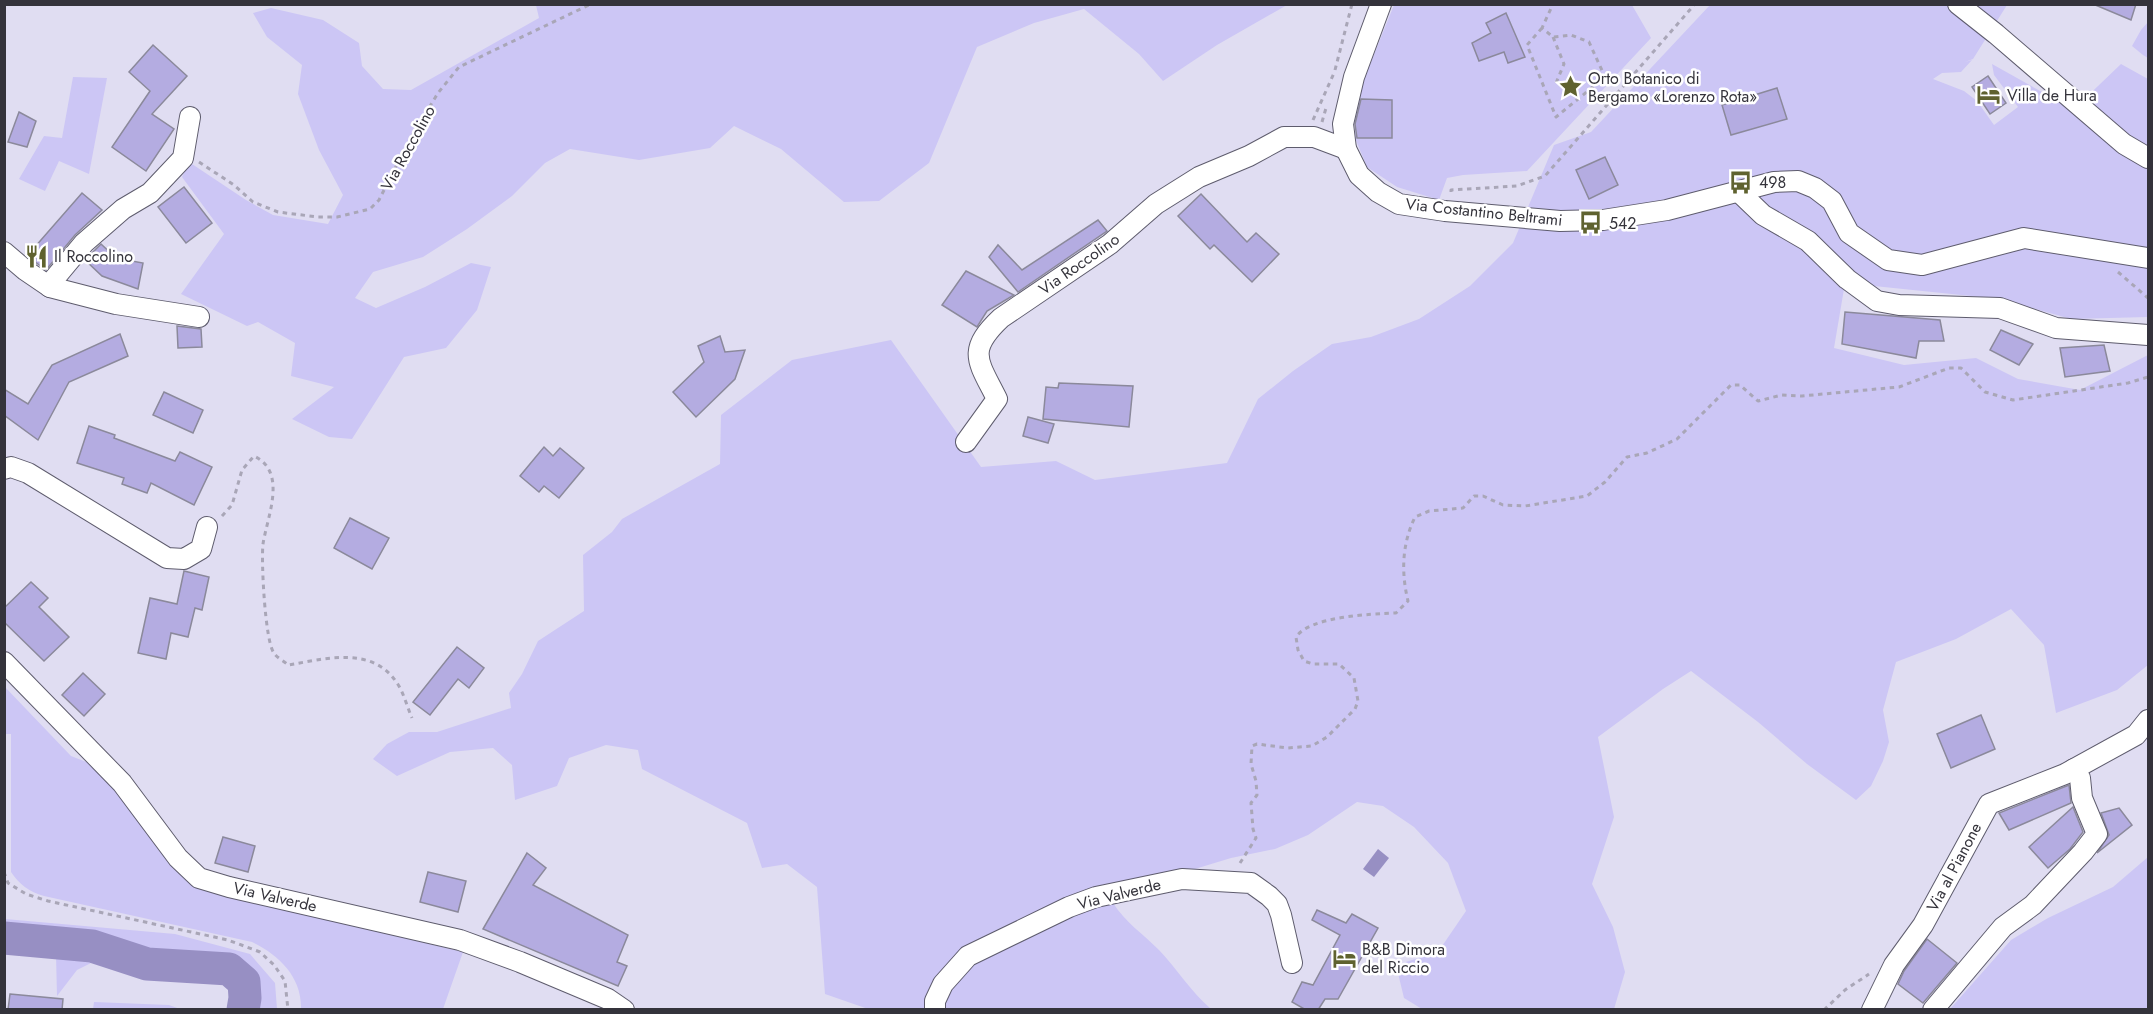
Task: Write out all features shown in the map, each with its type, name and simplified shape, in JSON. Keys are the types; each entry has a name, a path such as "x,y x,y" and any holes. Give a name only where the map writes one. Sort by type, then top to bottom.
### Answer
{"street":[{"name":"Via Costantino Beltrami","path":"1381,4 1354,77 1343,124 1346,149 1359,175 1378,192 1399,204 1445,211 1560,221 1604,220 1667,210 1774,182 1798,181 1815,188 1832,201 1850,233 1888,260 1922,265 2024,238 2148,258"},
{"path":"1958,4 2124,144 2148,158"},
{"path":"50,287 84,243 123,209 150,193 183,158 190,117"},
{"name":"Via Roccolino","path":"966,442 998,399 980,365 977,351 985,333 1001,318 1110,244 1165,199 1199,177 1249,156 1284,137 1314,137 1346,149"},
{"path":"1738,191 1763,215 1808,241 1847,279 1876,301 1899,306 2000,308 2056,328 2148,335"},
{"path":"4,252 50,287 116,304 199,317"},
{"path":"4,469 11,467 28,472 167,558 184,559 201,549 207,527"},
{"name":"Via Valverde","path":"4,662 122,783 178,858 199,878 229,888 460,940 608,999 624,1010"},
{"name":"Via al Pianone","path":"1872,1010 1894,965 1923,925 1989,804 2074,769 2136,735 2148,720"},
{"path":"1933,1010 2003,927 2033,905 2097,834 2082,798 2080,778 2074,769"},
{"name":"Via Valverde","path":"935,1010 935,1001 943,984 968,956 1069,907 1096,897 1182,879 1251,883 1269,896 1277,904 1281,915 1292,963"}],"path":[{"name":"Via Roccolino","path":"183,158 194,158 234,185 253,202 278,212 337,217 370,209 380,200 410,139 438,93 459,67 591,4"},
{"path":"1553,4 1542,28 1527,45 1556,117 1605,77 1589,42 1571,35 1553,37"},
{"path":"1445,211 1451,190 1517,186 1545,176 1695,4"},
{"path":"1542,28 1553,37 1564,64 1556,83"},
{"path":"1284,137 1312,121 1334,72"},
{"path":"2112,252 2113,266 2148,298"},
{"path":"1224,881 1229,871 1243,861 1256,838 1251,803 1257,795 1251,764 1252,746 1257,744 1288,748 1312,746 1327,737 1355,709 1358,701 1354,678 1340,664 1304,661 1298,650 1296,636 1308,626 1357,615 1396,613 1408,602 1404,584 1403,557 1409,530 1416,517 1429,512 1462,508 1474,496 1483,496 1503,506 1525,506 1587,496 1605,482 1628,457 1647,453 1677,439 1731,385 1740,385 1758,401 1782,394 1802,396 1899,387 1949,368 1961,368 1984,392 2013,400 2148,377"},
{"path":"207,527 214,525 232,505 242,470 254,456 264,461 272,478 272,512 263,544 266,627 273,653 288,665 340,656 364,660 380,667 397,683 412,718"},
{"path":"4,744 4,774"},
{"path":"4,872 8,883 26,894 48,901 228,940 260,952 274,964 285,981 288,1010"},
{"path":"1824,1010 1845,990 1869,974 1889,976"}],"shaded area":[{"path":"536,5 1287,5 1217,45 1163,81 1139,54 1084,9 1034,23 977,47 929,163 879,201 844,202 781,149 734,126 710,148 639,160 570,149 545,163 512,196 423,257 373,272 355,298 376,308 425,287 471,263 491,267 477,310 446,348 404,357 352,439 329,437 292,419 334,387 291,376 295,343 258,322 247,326 181,294 224,234 182,177 189,162 273,215 328,224 343,195 319,150 298,94 302,65 267,37 253,13 271,8 323,20 359,43 362,66 383,89 411,90 539,18"},
{"path":"1394,5 1632,5 1651,38 1527,171 1447,178 1439,200 1397,187 1367,167 1355,138 1356,99"},
{"path":"1710,5 2007,5 1973,59 1965,62 1972,60 1961,72 1942,73 1933,79 1964,91 1977,101 1994,125 2018,107 1994,75 1992,64 2075,108 2121,64 2148,79 2148,317 2071,319 2000,299 1845,283 1834,348 1904,365 1976,358 2018,379 2080,390 2148,355 2148,665 2117,690 2056,713 2044,645 2011,609 1956,639 1896,662 1883,710 1889,742 1871,786 1856,800 1807,764 1758,722 1691,671 1663,689 1598,737 1614,817 1592,884 1613,927 1625,972 1614,1009 1422,1009 1404,998 1396,965 1438,952 1466,911 1448,863 1414,827 1383,806 1357,802 1308,835 1275,849 1231,858 1185,872 1113,903 1129,922 1159,950 1211,1009 871,1010 825,994 817,887 787,864 762,868 747,823 642,769 638,750 606,745 569,758 557,786 515,800 512,765 493,748 450,752 397,776 373,759 387,744 409,732 437,732 511,708 509,693 522,674 538,641 584,611 583,555 612,532 622,519 720,464 721,415 792,360 891,340 981,467 1056,461 1095,480 1227,463 1258,399 1293,371 1332,344 1371,337 1419,319 1470,286 1513,243 1554,145 1591,132"},
{"path":"2148,22 2148,58 2132,46"},
{"path":"73,77 107,78 89,174 59,161 45,191 19,179 44,136 62,138"},
{"path":"4,686 71,756 99,767 169,863 198,885 244,900 463,952 443,1009 301,1009 298,987 287,968 271,953 252,942 44,896 25,887 11,872 11,734 5,734"},
{"path":"1378,849 1389,858 1374,877 1363,869"},
{"path":"2148,857 2148,1009 1950,1009 2011,940 2048,918 2113,887"},
{"path":"5,919 175,934 250,954 275,983 277,1009 250,1009 250,981 237,967 218,964 206,964 189,971 158,970 124,961 91,963 77,970 57,996 56,955 5,949"},
{"path":"94,1002 169,1005 180,1009 93,1009"}],"building":[{"path":"2093,4 2136,4 2131,20"},
{"path":"1506,13 1525,57 1508,63 1504,52 1479,61 1472,43 1491,33 1486,23"},
{"path":"153,45 187,76 152,114 174,129 146,171 112,147 150,91 129,72"},
{"name":"Villa de Hura","path":"1988,76 2006,103 1990,114 1972,87"},
{"path":"1777,88 1787,119 1731,135 1722,105"},
{"path":"1361,99 1392,100 1392,138 1357,138 1355,124"},
{"path":"19,112 36,121 27,147 8,142"},
{"path":"1605,157 1618,185 1589,199 1576,170"},
{"path":"184,187 212,223 186,243 158,207"},
{"path":"82,193 102,210 75,235 46,270 27,256"},
{"path":"1201,194 1247,242 1256,233 1279,254 1252,282 1214,245 1210,249 1178,216"},
{"path":"1098,220 1107,231 1018,292 989,257 998,245 1022,270"},
{"path":"101,244 116,258 143,263 138,289 102,276 85,260"},
{"path":"966,271 1014,295 987,311 977,327 942,305"},
{"path":"1845,312 1940,320 1944,341 1919,341 1916,358 1842,344"},
{"path":"177,326 201,329 202,347 178,348"},
{"path":"2001,330 2033,344 2019,365 1990,350"},
{"path":"120,334 128,356 69,382 38,440 4,415 4,389 28,404 52,365"},
{"path":"720,336 725,352 745,350 735,379 696,417 673,392 704,362 698,346"},
{"path":"2104,345 2110,371 2065,377 2060,348"},
{"path":"1059,383 1133,386 1129,427 1043,419 1046,387 1058,388"},
{"path":"164,392 203,410 193,433 153,415"},
{"path":"1028,417 1054,424 1048,443 1023,436"},
{"path":"89,426 175,461 180,452 212,467 194,505 151,483 147,493 122,484 124,478 77,463"},
{"path":"544,447 553,456 560,448 584,468 559,498 544,486 539,492 520,476"},
{"path":"350,518 389,538 372,569 334,548"},
{"path":"184,571 209,577 202,610 195,608 188,637 171,633 166,659 138,653 150,598 177,604"},
{"path":"31,582 48,598 39,607 69,637 44,661 4,622 4,608"},
{"path":"457,647 484,668 469,688 458,679 430,715 413,702"},
{"path":"83,673 105,694 84,716 62,695"},
{"path":"1981,715 1995,749 1951,768 1937,734"},
{"path":"2069,785 2071,803 2009,830 1999,813"},
{"path":"2073,807 2083,832 2070,849 2048,868 2029,847"},
{"path":"2119,808 2132,825 2097,853 2109,835 2101,813"},
{"path":"223,837 255,846 248,872 215,863"},
{"path":"527,853 546,868 533,885 628,935 617,962 627,966 618,986 483,929"},
{"path":"428,872 466,881 458,912 420,902"},
{"name":"B&B Dimora del Riccio","path":"1317,910 1346,923 1352,914 1378,928 1338,999 1325,999 1318,1010 1306,1010 1292,1002 1302,982 1313,985 1340,935 1312,920"},
{"path":"1927,939 1957,963 1923,1003 1898,984 1904,971"},
{"path":"10,994 63,999 62,1010 8,1010"}],"waterway":[{"path":"4,938 92,946 147,964 229,969 244,982 243,1010"}],"place":[{"name":"Orto Botanico di Bergamo «Lorenzo Rota»","path":"1570,87"},
{"name":"Villa de Hura","path":"1989,95"},
{"name":"498","path":"1741,182"},
{"name":"542","path":"1591,223"},
{"name":"Il Roccolino","path":"36,256"},
{"name":"B&B Dimora del Riccio","path":"1344,958"}]}
